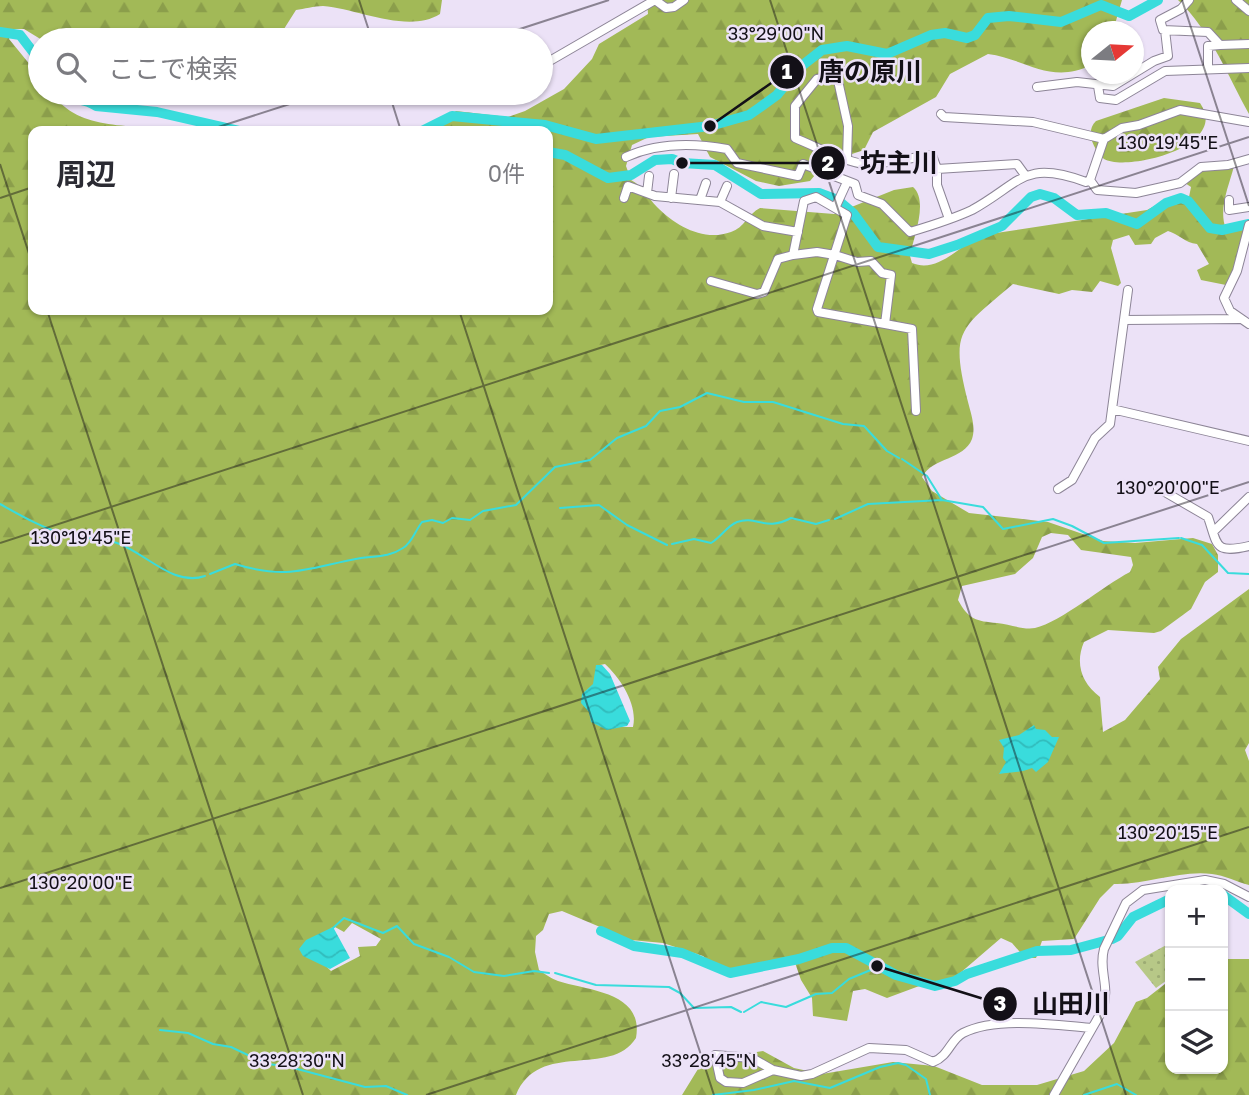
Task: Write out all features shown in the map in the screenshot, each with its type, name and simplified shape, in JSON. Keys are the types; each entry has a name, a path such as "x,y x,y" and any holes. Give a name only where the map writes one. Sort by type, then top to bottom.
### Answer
{"street":[{"path":"553,59 654,0 666,8 674,7 684,0"},
{"path":"1037,87 1077,82 1098,86 1121,83 1154,61 1168,56 1165,30 1160,20 1181,9 1189,0"},
{"path":"1236,0 1249,11"},
{"path":"1165,30 1208,32 1220,45"},
{"path":"1208,69 1208,46 1249,44"},
{"path":"1098,86 1100,98 1116,100 1160,73 1249,68"},
{"path":"847,159 848,126 837,76 817,79 795,106 793,135 847,159 868,165 932,155 937,169 937,185 949,219"},
{"path":"1090,180 1104,139 1122,128 1139,125 1180,110 1249,122"},
{"path":"941,114 944,117 1047,124 1104,139"},
{"path":"626,157 659,147 712,146 727,149 737,163 795,176 799,176 803,164 855,184 858,195 888,208 910,232 972,209 1025,175 1061,173 1086,182 1090,180"},
{"path":"1090,180 1097,190 1136,193 1180,183 1201,167 1249,159"},
{"path":"937,169 1017,164 1025,175"},
{"path":"671,198 674,174"},
{"path":"647,193 649,176"},
{"path":"836,206 847,182"},
{"path":"699,200 706,183"},
{"path":"624,198 628,186 671,198 720,202 763,226 798,232"},
{"path":"720,202 727,186"},
{"path":"793,256 807,198 816,197 836,206 847,215 818,312 912,329 916,411"},
{"path":"1229,200 1229,210 1249,207"},
{"path":"1249,226 1246,251 1224,298 1230,311 1249,324"},
{"path":"711,281 757,294 764,292 778,259 817,252 857,262 871,261 882,273 891,275 885,324"},
{"path":"1058,489 1072,480 1095,438 1111,424 1128,290"},
{"path":"1124,320 1240,319"},
{"path":"1112,409 1249,441"},
{"path":"1158,488 1208,517 1214,542 1224,549 1249,546"},
{"path":"1213,532 1249,497"},
{"path":"1054,1095 1107,997 1101,958 1108,936 1126,902 1143,890 1157,886 1214,881 1249,897"},
{"path":"772,1070 743,1083 726,1083 718,1073 715,1055 752,1058 772,1070 801,1076 812,1074 869,1048 906,1050 933,1062 946,1056 958,1036 965,1032 1000,1024 1092,1028"}],"shaded area":[{"path":"1165,946 1165,982 1156,988 1135,962"}],"green space":[{"path":"0,0 442,0 440,14 413,22 383,19 323,6 296,10 285,28 28,28 28,31 13,29 9,39 28,62 28,105 62,105 77,115 92,120 129,126 28,126 28,315 553,315 553,126 436,126 456,111 508,117 536,105 553,105 553,95 564,89 592,59 599,44 648,14 647,0 1122,0 1116,21 1081,21 1081,69 1051,72 988,54 950,74 936,97 873,132 864,150 825,163 810,181 779,186 756,181 710,157 698,134 649,137 632,145 626,166 631,180 665,214 682,226 711,235 735,230 760,208 834,214 894,190 913,187 918,193 920,210 910,256 912,263 931,265 983,235 1147,210 1169,198 1189,197 1191,187 1185,183 1199,170 1234,166 1225,198 1224,221 1226,229 1246,229 1235,270 1226,285 1201,280 1197,270 1209,264 1197,244 1168,231 1155,238 1151,244 1135,245 1129,235 1113,240 1111,248 1121,283 1118,286 1100,281 1092,292 1072,290 1059,294 1013,284 970,323 960,345 960,360 973,425 972,439 962,451 933,466 922,477 932,491 969,513 1048,522 1103,541 1135,543 1193,538 1212,544 1218,555 1218,572 1205,582 1191,609 1161,631 1154,633 1108,630 1084,642 1080,665 1084,679 1100,697 1103,732 1125,720 1160,679 1158,667 1181,639 1249,589 1249,743 1245,750 1249,761 1249,885 1200,873 1114,884 1100,898 1074,939 1042,941 1036,958 1025,958 1012,943 1001,938 945,986 930,982 887,998 865,989 853,991 847,1021 813,1016 812,998 801,980 793,957 722,972 703,956 663,943 631,940 562,911 549,914 543,930 536,936 535,952 539,970 558,981 599,991 623,1002 632,1011 636,1023 636,1038 624,1050 610,1056 557,1063 541,1068 527,1078 516,1095 0,1095","holes":["1051,533 1068,535 1081,550 1131,557 1133,565 1130,572 1045,624 1025,628 984,621 966,612 958,600 962,586 1015,574 1033,558 1042,537","605,664 631,701 633,727 614,727 590,709 600,665","352,923 381,939 376,946 358,947 360,956 331,971 324,964 331,928 335,927 344,932"]},
{"path":"1178,0 1249,0 1249,114 1209,39"},
{"path":"1164,98 1200,103 1206,119 1201,132 1189,143 1152,159 1116,162 1102,157 1091,138 1096,121"},
{"path":"1228,959 1249,959 1249,1095 682,1095 698,1069 719,1058 763,1051 794,1068 822,1074 893,1062 934,1066 982,1085 1037,1085 1084,1071 1114,1043 1136,1002 1147,998 1165,984 1165,1074 1228,1074"}],"water":[{"path":"596,665 602,665 610,674 630,721 627,726 607,730 591,722 589,712 581,703 582,694 593,684"},
{"path":"1034,725 1036,729 1045,730 1052,737 1059,737 1048,762 1036,772 1032,768 999,774 1006,762 1003,758 1004,748 999,740 1019,735"},
{"path":"333,927 350,958 330,969 303,956 299,949 306,940"}],"waterway":[{"path":"553,127 596,139 710,126 749,115 777,95 799,68 822,50 847,46 887,54 931,35 945,33 967,38 975,35 988,18 1009,16 1061,22 1101,5 1129,16 1158,0"},
{"path":"0,32 20,35 28,45"},
{"path":"94,105 157,112 218,126"},
{"path":"432,126 452,116 549,126"},
{"path":"553,153 565,155 608,178 631,175 655,160 672,159 682,163 715,165 761,194 819,193 835,199"},
{"path":"840,202 853,213 878,247 929,254 1002,226 1031,197 1040,194 1054,198 1077,215 1106,213 1137,224 1166,203 1181,198 1188,201 1210,228 1222,230 1249,224"},
{"path":"210,574 235,564 271,572 300,571 393,553 409,543 422,522 432,520 443,523 452,518 470,520 483,511 516,505 555,467 590,460 617,438 646,426 660,411 680,407 707,393 744,402 773,402 843,424 864,426 887,451 899,458"},
{"path":"902,459 927,476 942,500 983,507 1003,529 1053,519 1104,543 1179,538"},
{"path":"835,519 868,504 942,500"},
{"path":"0,504 56,531 117,543 182,577 205,576"},
{"path":"560,508 599,505 627,525 667,545"},
{"path":"672,544 694,539 711,543 733,524 744,520 768,524 791,518 816,524 829,520"},
{"path":"1181,538 1202,545 1228,573 1249,574"},
{"path":"1228,899 1249,914"},
{"path":"601,931 634,946 682,953 730,973 799,959 832,948 846,948 896,975 935,986 1037,951 1071,950 1112,939 1118,936 1133,917 1165,901"},
{"path":"333,928 344,918 383,933 397,926 414,944 449,957 474,972 504,976 534,971 549,973"},
{"path":"744,1012 761,1002 786,1007 816,994 832,993 849,979 878,967"},
{"path":"555,973 596,985 669,987 680,993 694,1008 731,1007 741,1012"},
{"path":"160,1030 188,1033 213,1044 231,1047 267,1064 286,1066 365,1087 386,1086 407,1095"},
{"path":"713,1095 794,1081 830,1088 880,1067 898,1063 906,1065 926,1079 930,1095"},
{"path":"1084,1095 1117,1084 1136,1095"}],"place":[{"name":"唐の原川","path":"710,126"},
{"name":"坊主川","path":"682,163"},
{"name":"山田川","path":"877,966"}]}
